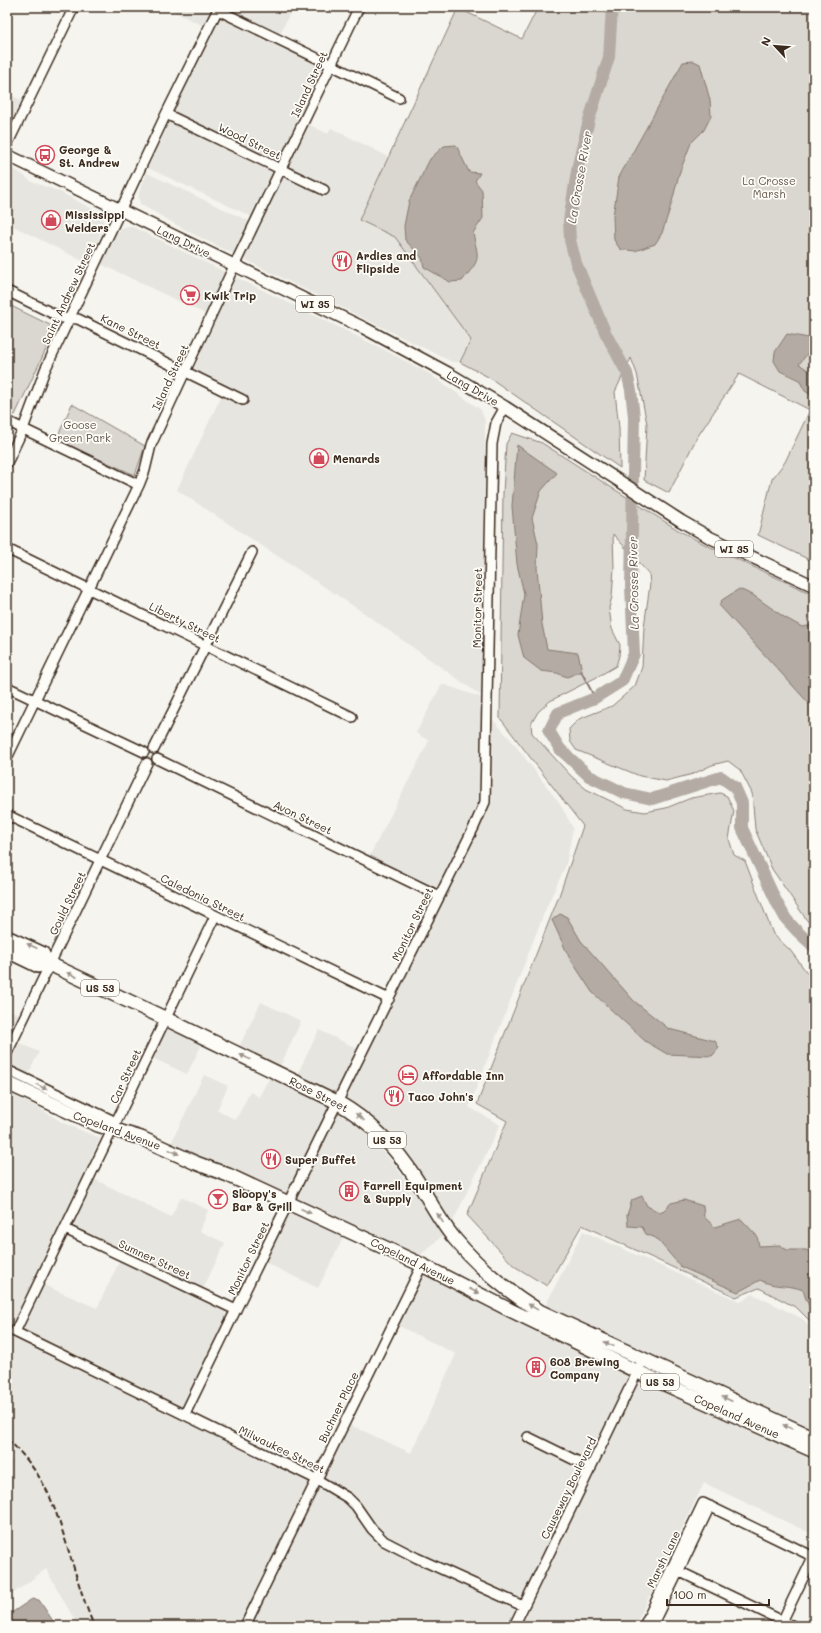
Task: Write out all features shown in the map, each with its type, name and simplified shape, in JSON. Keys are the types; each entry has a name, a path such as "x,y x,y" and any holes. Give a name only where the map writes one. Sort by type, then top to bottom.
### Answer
{"highway":[{"name":"Rose Street","path":"7,944 166,1019 355,1112 388,1140 406,1163 454,1237 475,1262 516,1296 541,1312 568,1324"},
{"name":"Copeland Avenue","path":"7,1083 98,1125 114,1126 196,1163 228,1175 422,1264 510,1310 814,1438"},
{"name":"Copeland Avenue","path":"568,1324 641,1366 814,1451"},
{"path":"794,1442 804,1442 814,1446"}],"main road":[{"name":"WI 35","path":"7,155 121,210"},
{"name":"Lang Drive","path":"121,210 364,328 448,373 505,407 656,506 709,537 814,586"}],"street":[{"path":"7,145 74,7"},
{"name":"Island Street","path":"7,758 139,485 145,470 151,445 234,266 359,7"},
{"path":"218,8 399,98"},
{"name":"Saint Andrew Street","path":"7,463 23,429 45,370 166,114 218,8"},
{"name":"Wood Street","path":"166,114 324,190"},
{"name":"Kane Street","path":"7,291 62,318 78,319 243,400"},
{"name":"Monitor Street","path":"185,1414 485,802 492,444 496,422 505,407"},
{"path":"7,421 139,485"},
{"name":"Liberty Street","path":"7,549 352,717"},
{"path":"154,749 252,552"},
{"path":"7,687 144,752"},
{"path":"147,749 154,749 158,753 157,760 152,764 147,763 143,757 144,752 147,749"},
{"name":"Avon Street","path":"157,760 439,896"},
{"name":"Gould Street","path":"7,1053 46,963 100,860 147,763"},
{"name":"Caledonia Street","path":"7,815 389,999"},
{"name":"Car Street","path":"15,1332 215,916"},
{"path":"7,935 44,952 46,963 38,968 7,953"},
{"path":"7,1070 114,1126"},
{"name":"Sumner Street","path":"65,1229 236,1310"},
{"name":"Buchner Place","path":"245,1626 422,1264"},
{"name":"Milwaukee Street","path":"15,1332 316,1479 348,1498 356,1506 372,1529 384,1541 417,1558 524,1606"},
{"name":"Causeway Boulevard","path":"514,1626 641,1366"},
{"path":"528,1437 591,1468"},
{"name":"Marsh Lane","path":"644,1626 675,1569 706,1504 814,1556"},
{"path":"781,1623 814,1556"},
{"path":"675,1569 781,1623 793,1626"},
{"name":"Marsh Lane","path":"652,1626 675,1569"}],"shaded area":[{"path":"164,7 293,7 275,44 319,66 323,70 300,120 328,134 331,128 389,157 359,220 395,237 471,340 460,362 452,362 191,233 140,204 139,193 147,173 251,222 249,227 258,231 263,222 148,168 212,30"},
{"path":"694,61 700,64 710,100 711,116 704,130 691,143 679,174 662,233 655,244 635,251 620,249 614,240 613,216 619,177 683,62"},
{"path":"7,93 21,100 7,130"},
{"path":"456,145 469,172 480,173 475,181 482,190 483,218 473,233 477,259 473,268 462,281 450,282 424,267 422,258 405,240 404,226 409,201 430,159 444,146"},
{"path":"10,168 19,172 32,182 58,191 102,214 104,220 103,227 89,264 7,223 7,169"},
{"path":"127,226 131,226 375,345 430,374 481,410 485,421 484,574 490,576 487,713 512,741 560,804 573,828 566,865 546,908 469,1107 500,1125 452,1223 414,1162 396,1141 355,1105 346,1116 375,1141 396,1167 443,1235 414,1261 347,1230 318,1288 260,1260 288,1203 168,1149 204,1075 228,1086 217,1110 236,1120 250,1092 259,1097 273,1071 236,1053 261,1002 301,1021 277,1073 294,1081 319,1030 362,1051 439,896 367,861 429,741 416,733 442,684 486,699 364,613 177,490 226,386 194,369 216,319 101,264 116,233"},
{"path":"787,334 814,339 814,355 808,353 799,364 814,374 814,397 805,391 799,380 780,371 774,361 775,352"},
{"path":"517,445 557,473 541,491 532,518 538,544 537,568 542,624 547,649 578,653 582,671 567,677 557,673 541,671 524,658 518,635 524,594 517,564 512,506"},
{"path":"739,589 753,595 784,617 802,627 814,625 814,709 719,605 722,600"},
{"path":"560,914 567,917 581,941 634,1001 669,1029 715,1041 719,1048 712,1056 667,1054 645,1041 592,992 569,957 552,920"},
{"path":"7,1009 25,1017 13,1040 39,1052 26,1079 7,1070"},
{"path":"166,1019 205,1038 187,1074 148,1056"},
{"path":"7,1092 34,1105 63,1123 100,1138 84,1174 171,1217 181,1197 208,1210 200,1231 225,1243 201,1293 236,1310 185,1414 316,1479 344,1422 411,1453 456,1354 393,1323 422,1265 536,1324 583,1231 741,1302 753,1294 803,1319 814,1331 814,1535 704,1483 635,1626 78,1626 46,1569 7,1598 7,1464 14,1457 7,1451","holes":["65,1229 122,1256 97,1308 39,1283"]},
{"path":"642,1196 647,1206 661,1213 671,1203 684,1200 703,1206 704,1217 715,1227 741,1219 757,1236 759,1246 780,1245 787,1250 807,1250 814,1257 814,1317 803,1290 798,1288 771,1284 760,1280 738,1292 681,1267 656,1238 646,1234 642,1227 628,1226 627,1215 632,1200"},
{"path":"32,1599 39,1600 53,1621 59,1626 7,1626 7,1616"}],"green space":[{"name":"La Crosse Marsh","path":"538,7 814,7 814,562 758,535 772,479 785,462 810,410 739,374 696,439 669,493 644,480 647,424 637,374 631,358 615,392 619,428 620,468 490,378 460,362 471,340 395,237 359,220 458,8 522,39"},
{"name":"Goose Green Park","path":"7,304 56,328 15,415 7,412"},
{"name":"Goose Green Park","path":"72,404 145,446 135,475 56,440"},
{"path":"512,433 542,443 678,530 706,545 814,595 814,929 772,869 755,829 752,793 740,770 728,761 712,765 693,774 666,781 640,776 576,750 570,741 569,729 579,719 612,706 635,686 642,667 644,627 650,584 649,574 613,534 614,568 612,597 609,608 612,629 620,645 616,666 550,701 538,712 531,724 532,733 571,776 586,789 627,809 645,812 666,808 691,798 720,793 727,796 734,811 729,839 734,855 745,861 773,934 790,950 814,982 814,1041 811,1052 810,1067 811,1081 814,1088 814,1325 797,1308 759,1288 736,1297 582,1225 547,1286 514,1266 467,1215 507,1121 477,1104 559,896 583,826 500,718 503,493 506,444"}],"waterway":[{"name":"La Crosse River","path":"612,7 609,57 589,120 578,165 569,221 570,240 576,263 606,334 627,373 631,390 634,417 631,586 634,654 622,681 595,698 558,713 549,731 560,749 589,776 624,793 652,799 721,777 735,787 742,803 742,828 777,903 786,919 814,947"},
{"path":"581,671 595,698"}],"railway":[{"path":"7,1439 31,1465 49,1495 94,1626"}],"place":[{"name":"George & St. Andrew","path":"45,155"},
{"name":"Mississippi Welders","path":"51,220"},
{"name":"Ardies and Flipside","path":"342,261"},
{"name":"Kwik Trip","path":"190,295"},
{"name":"Menards","path":"319,458"},
{"name":"Affordable Inn","path":"408,1075"},
{"name":"Taco John's","path":"394,1096"},
{"name":"Super Buffet","path":"271,1159"},
{"name":"Farrell Equipment & Supply","path":"349,1191"},
{"name":"Sloopy's Bar & Grill","path":"218,1199"},
{"name":"608 Brewing Company","path":"536,1367"}]}
